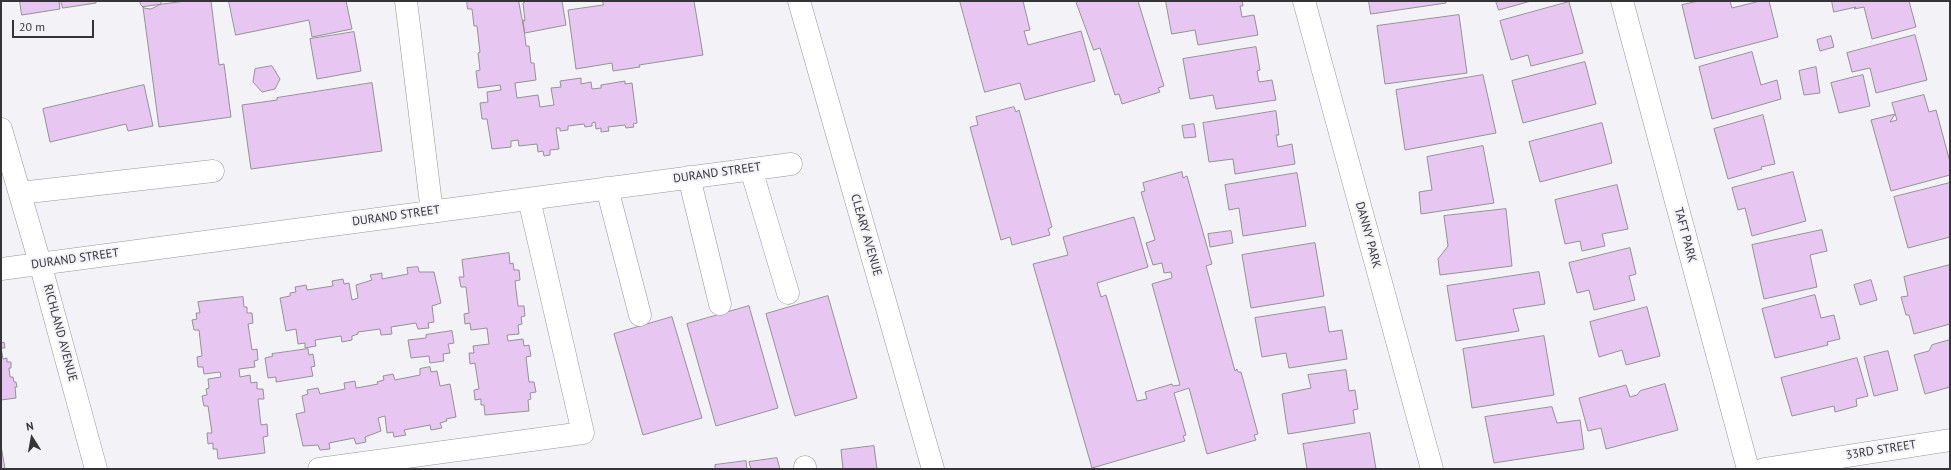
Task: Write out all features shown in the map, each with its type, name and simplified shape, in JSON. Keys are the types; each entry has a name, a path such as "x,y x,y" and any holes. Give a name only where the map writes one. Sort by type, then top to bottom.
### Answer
{"street":[{"path":"406,1 432,212"},
{"name":"CLEARY AVENUE","path":"799,1 933,469"},
{"name":"DANNY PARK","path":"1304,1 1432,469"},
{"name":"TAFT PARK","path":"1622,1 1748,469"},
{"name":"RICHLAND AVENUE","path":"1,129 40,263 96,469"},
{"name":"DURAND STREET","path":"1,269 791,164"},
{"path":"751,169 788,293"},
{"path":"20,193 213,171"},
{"path":"689,177 720,304"},
{"path":"607,188 640,315"},
{"path":"319,469 583,433 529,199"},
{"name":"33RD STREET","path":"1764,469 1950,440"}],"building":[{"path":"20,1 59,1 60,9 22,15"},
{"path":"61,1 96,1 96,3 63,8"},
{"path":"140,1 161,1 161,4 151,9 144,8"},
{"path":"186,1 211,1 219,65 224,64 231,117 159,127 143,7"},
{"path":"229,1 346,1 352,29 312,37 309,20 236,35"},
{"path":"467,1 526,1 523,3 525,21 523,20 526,46 529,46 531,63 534,63 536,80 515,83 517,98 538,95 540,107 554,105 551,88 561,87 560,81 581,78 581,84 591,82 592,89 601,88 601,85 625,81 625,84 632,83 637,123 633,124 634,127 626,128 625,125 608,127 609,131 601,132 601,128 596,129 595,122 592,123 592,126 585,127 584,124 568,126 568,130 560,131 560,128 556,128 559,149 550,150 550,155 544,156 543,151 538,152 537,144 519,146 518,140 511,141 511,147 492,149 487,119 482,119 480,103 488,102 487,92 501,90 500,85 478,88 476,71 480,70 478,53 480,52 477,26 474,26 472,9 468,9"},
{"path":"519,1 562,1 566,25 525,33"},
{"path":"603,1 694,1 703,55 639,65 640,67 613,71 612,63 576,69 568,10 603,5"},
{"path":"960,1 1023,1 1030,30 1024,31 1028,45 1081,31 1095,81 1025,100 1020,83 985,92"},
{"path":"1076,1 1138,1 1164,86 1158,88 1160,92 1122,104 1119,94 1115,95 1100,48 1094,50"},
{"path":"1166,1 1242,1 1243,6 1240,6 1242,17 1254,15 1258,35 1198,45 1195,30 1172,34"},
{"path":"1369,1 1446,1 1446,3 1371,14"},
{"path":"1496,1 1531,1 1499,10"},
{"path":"1699,1 1730,1 1732,8 1760,1 1769,1 1778,37 1695,59 1682,5"},
{"path":"1832,1 1909,1 1916,27 1872,39 1864,7 1854,9 1856,7 1834,12"},
{"path":"1569,2 1583,53 1531,66 1528,55 1511,60 1500,21"},
{"path":"1459,15 1467,73 1385,84 1377,26"},
{"path":"354,32 361,71 317,79 310,39"},
{"path":"1915,35 1927,80 1876,93 1870,68 1852,72 1847,53"},
{"path":"1831,36 1834,47 1820,51 1817,40"},
{"path":"1256,47 1260,70 1257,71 1259,82 1272,80 1276,100 1216,109 1213,95 1190,99 1183,59"},
{"path":"1752,52 1761,85 1777,80 1781,99 1712,119 1699,67"},
{"path":"1585,62 1596,104 1523,123 1512,81"},
{"path":"272,66 280,79 275,89 262,92 253,82 255,69"},
{"path":"1816,67 1820,93 1804,95 1799,71"},
{"path":"1483,75 1496,133 1405,150 1396,90"},
{"path":"1863,75 1870,106 1839,113 1831,83"},
{"path":"372,83 382,151 251,169 242,105"},
{"path":"144,85 153,126 128,131 126,124 50,142 43,109"},
{"path":"1924,95 1929,112 1936,110 1950,162 1950,175 1891,191 1871,120 1895,114 1890,122 1897,120 1892,103"},
{"path":"1014,107 1016,112 1019,110 1052,227 1048,229 1050,235 1012,245 1010,237 1001,240 970,127 978,125 976,117"},
{"path":"1276,111 1279,135 1276,135 1278,147 1292,144 1295,164 1235,174 1233,159 1209,162 1203,123"},
{"path":"1763,115 1775,164 1761,167 1762,169 1728,179 1714,129"},
{"path":"1602,123 1612,163 1540,182 1529,142"},
{"path":"1194,124 1196,137 1184,138 1182,126"},
{"path":"1483,146 1494,203 1421,214 1419,192 1432,190 1427,157"},
{"path":"1182,172 1183,178 1187,176 1212,264 1206,266 1235,371 1237,369 1238,372 1241,372 1258,434 1254,435 1256,440 1207,454 1189,388 1174,393 1186,435 1183,436 1185,441 1092,468 1033,264 1068,255 1063,237 1134,217 1148,267 1097,283 1101,297 1106,295 1137,401 1147,399 1145,392 1172,384 1173,386 1180,385 1152,284 1172,278 1171,272 1164,273 1162,263 1153,265 1146,243 1155,240 1141,192 1145,191 1143,183"},
{"path":"1793,172 1806,221 1752,236 1745,208 1738,210 1732,188"},
{"path":"1297,173 1306,226 1243,236 1239,208 1229,210 1225,185"},
{"path":"1950,183 1950,237 1908,248 1894,197"},
{"path":"1617,185 1628,229 1602,234 1605,246 1582,251 1580,241 1565,244 1555,200"},
{"path":"1506,209 1512,266 1440,275 1438,259 1448,246 1444,216"},
{"path":"1822,230 1827,251 1810,255 1817,287 1764,299 1752,245"},
{"path":"1231,231 1233,243 1210,247 1208,234"},
{"path":"1315,243 1324,296 1251,308 1242,255"},
{"path":"1630,248 1636,274 1629,276 1635,300 1594,310 1589,290 1577,293 1569,263"},
{"path":"509,253 510,264 513,263 514,270 519,270 520,280 515,281 518,306 524,306 525,316 521,317 522,324 518,325 519,334 507,335 508,341 523,339 524,346 529,345 531,356 526,357 529,382 534,382 536,392 530,393 531,399 528,400 529,411 485,415 484,405 481,405 481,399 475,400 474,390 479,389 475,363 470,364 469,353 474,353 473,346 489,344 487,328 471,330 470,323 465,324 464,314 469,313 466,287 461,287 459,277 464,277 462,260"},
{"path":"1950,265 1950,324 1914,334 1909,315 1906,315 1901,297 1908,296 1904,277"},
{"path":"418,267 419,272 434,272 441,303 432,306 434,322 428,323 429,328 418,329 416,323 391,327 392,334 381,335 380,329 358,332 358,334 352,336 352,340 342,342 341,336 315,340 316,346 305,348 305,343 298,344 296,329 286,331 280,298 290,296 290,293 296,292 295,287 306,285 307,290 333,286 332,281 343,279 344,284 349,283 352,300 358,298 356,285 372,280 370,275 382,273 382,279 408,274 407,268"},
{"path":"1539,272 1545,304 1513,309 1519,331 1456,341 1447,286"},
{"path":"1871,280 1877,300 1860,305 1854,285"},
{"path":"1815,295 1821,318 1834,315 1840,339 1827,342 1828,345 1775,358 1762,309"},
{"path":"828,296 857,398 795,416 766,314"},
{"path":"243,297 244,307 247,307 247,313 252,313 253,323 248,324 252,350 257,349 258,360 254,361 255,367 239,369 240,377 250,375 251,383 257,382 257,389 263,389 264,399 258,399 261,425 267,424 268,436 263,437 265,453 218,459 217,449 213,449 213,443 208,444 207,433 212,433 208,406 204,406 202,396 207,395 206,389 209,388 208,379 221,377 220,372 204,374 203,367 198,367 197,357 202,356 199,330 194,330 192,320 197,319 196,313 200,313 198,302"},
{"path":"749,306 778,408 716,426 687,324"},
{"path":"1325,307 1329,332 1342,330 1347,359 1289,368 1286,353 1262,357 1255,318"},
{"path":"1647,307 1660,356 1626,365 1622,350 1599,357 1590,322"},
{"path":"672,317 702,418 643,435 614,334"},
{"path":"452,331 454,343 448,344 450,353 443,354 444,361 430,363 429,356 411,358 408,340 426,338 426,335"},
{"path":"1544,336 1554,395 1472,408 1463,349"},
{"path":"1950,340 1950,387 1925,394 1914,355 1929,351 1932,345"},
{"path":"4,342 5,348 1,348 1,343"},
{"path":"1,348 3,359 7,358 7,362 11,362 11,368 9,368 10,377 13,377 14,382 16,382 16,398 1,400"},
{"path":"308,349 309,355 313,354 315,366 311,367 313,376 276,382 276,377 268,378 265,358 273,356 272,354"},
{"path":"1888,351 1898,390 1874,396 1864,357"},
{"path":"1857,358 1868,396 1856,399 1857,406 1835,412 1834,406 1792,416 1781,378"},
{"path":"430,367 431,372 437,371 440,386 450,384 456,417 446,419 447,421 440,423 442,428 431,430 430,425 404,430 406,435 394,437 393,432 387,433 385,416 378,418 381,431 365,437 366,442 356,444 354,438 329,443 330,449 320,450 318,445 303,446 296,414 305,412 302,396 308,394 307,390 318,388 320,394 345,389 344,383 355,381 356,388 362,387 378,384 377,382 384,380 383,376 393,374 395,380 420,375 420,369"},
{"path":"1346,370 1349,391 1355,390 1358,409 1353,410 1355,423 1288,434 1282,394 1311,388 1308,375"},
{"path":"1665,384 1678,430 1606,449 1601,428 1588,431 1579,398 1626,385 1630,397 1637,395 1640,391"},
{"path":"1552,407 1557,423 1580,420 1584,449 1494,463 1485,417"},
{"path":"1370,433 1376,469 1307,469 1303,444"},
{"path":"1,446 5,469 1,469"},
{"path":"874,446 877,469 843,469 841,450"},
{"path":"777,458 780,469 751,469 749,462"},
{"path":"746,461 747,469 715,469 715,465"}]}
